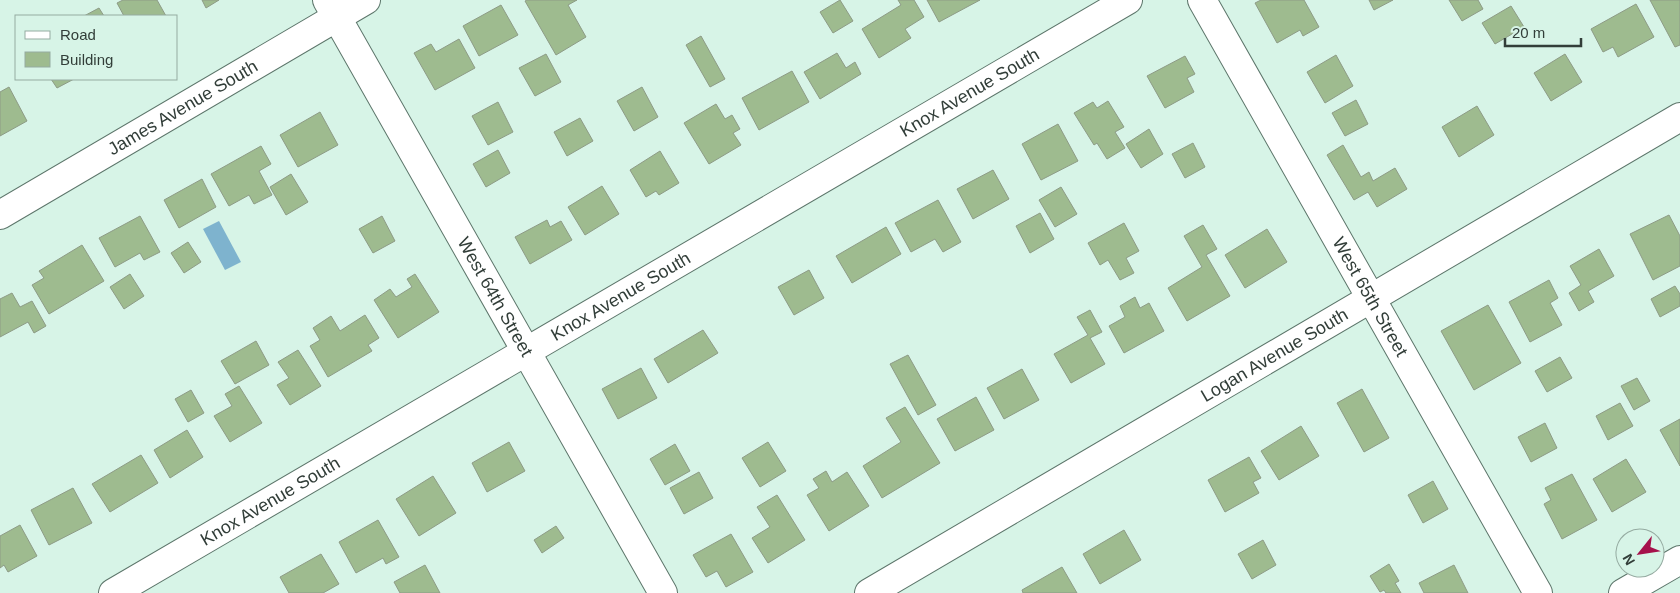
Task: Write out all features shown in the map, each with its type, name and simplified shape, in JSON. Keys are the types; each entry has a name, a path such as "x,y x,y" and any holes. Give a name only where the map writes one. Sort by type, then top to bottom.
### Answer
{"street":[{"name":"James Avenue South","path":"0,215 332,8 366,0"},
{"name":"Knox Avenue South","path":"113,593 1128,0"},
{"name":"West 65th Street","path":"1202,0 1538,593"},
{"name":"West 64th Street","path":"332,8 663,593"},
{"name":"Logan Avenue South","path":"868,593 1680,118"},
{"path":"1623,593 1680,560"}],"water":[{"path":"219,221 241,262 225,270 203,229"}],"building":[{"path":"123,0 157,0 165,15 123,15 117,3"},
{"path":"202,0 219,0 206,8"},
{"path":"577,0 568,5 586,37 556,55 525,1"},
{"path":"840,0 853,21 833,33 820,12"},
{"path":"898,0 914,0 924,17 905,29 911,38 879,58 862,29 901,5"},
{"path":"927,0 980,0 939,22"},
{"path":"1261,0 1304,0 1319,27 1303,36 1300,30 1277,43 1255,3"},
{"path":"1369,0 1393,0 1374,10"},
{"path":"1449,0 1478,0 1483,9 1462,21"},
{"path":"1650,0 1680,0 1680,45 1675,47"},
{"path":"1636,4 1654,37 1618,57 1613,47 1603,52 1591,29"},
{"path":"501,5 518,35 479,56 463,26"},
{"path":"1511,6 1524,27 1495,44 1482,23"},
{"path":"99,8 103,15 86,15"},
{"path":"701,36 725,79 710,87 686,45"},
{"path":"459,39 475,68 435,90 414,53 431,44 436,52"},
{"path":"837,53 846,68 855,62 861,74 820,99 804,72"},
{"path":"546,54 561,82 535,96 519,68"},
{"path":"1565,54 1582,82 1551,101 1534,73"},
{"path":"1336,55 1353,86 1325,103 1307,72"},
{"path":"1185,56 1195,74 1187,78 1194,92 1165,108 1147,76"},
{"path":"792,71 809,102 759,130 742,98"},
{"path":"52,80 72,80 57,88"},
{"path":"9,87 27,121 0,136 0,92"},
{"path":"642,87 658,117 634,131 617,101"},
{"path":"1356,100 1368,124 1345,136 1332,113"},
{"path":"1108,101 1124,127 1115,132 1125,148 1107,159 1097,143 1094,145 1074,113 1093,102 1097,108"},
{"path":"498,102 513,132 488,145 472,116"},
{"path":"716,104 725,119 732,115 740,129 733,133 741,145 709,164 684,123"},
{"path":"1477,106 1494,135 1459,157 1442,127"},
{"path":"320,112 338,145 298,167 280,135"},
{"path":"580,118 593,141 567,156 554,132"},
{"path":"1058,124 1078,161 1041,180 1022,144"},
{"path":"1149,129 1163,154 1141,168 1126,144"},
{"path":"1193,143 1205,167 1185,178 1172,154"},
{"path":"1343,145 1361,177 1369,172 1373,181 1395,168 1407,189 1377,207 1368,192 1354,200 1327,155"},
{"path":"261,146 271,164 259,171 272,195 254,204 249,195 229,206 211,174"},
{"path":"498,150 510,173 486,187 473,164"},
{"path":"660,151 679,183 659,195 656,191 646,197 630,170"},
{"path":"993,170 1009,199 973,219 957,189"},
{"path":"291,174 308,202 286,215 270,187"},
{"path":"202,179 216,207 179,228 164,200"},
{"path":"602,186 619,214 585,235 568,207"},
{"path":"1061,187 1077,214 1055,227 1039,200"},
{"path":"938,200 961,242 943,252 935,239 911,252 895,223"},
{"path":"1040,213 1054,239 1030,253 1016,226"},
{"path":"1669,215 1680,236 1680,266 1653,280 1630,234"},
{"path":"140,216 160,252 144,260 140,253 115,267 99,238"},
{"path":"382,216 395,241 373,253 359,229"},
{"path":"547,220 550,227 561,221 572,240 530,264 515,237"},
{"path":"1124,223 1139,251 1126,258 1134,273 1120,280 1108,260 1100,265 1088,243"},
{"path":"1203,225 1217,249 1206,255 1230,296 1187,321 1168,288 1202,267 1184,236"},
{"path":"886,227 901,254 852,283 836,256"},
{"path":"1267,229 1287,262 1245,288 1225,255"},
{"path":"188,242 201,262 184,273 171,253"},
{"path":"82,245 104,281 49,314 32,285 44,278 39,271"},
{"path":"1599,249 1614,276 1588,291 1594,302 1579,311 1569,293 1581,285 1570,266"},
{"path":"809,270 824,298 794,315 778,287"},
{"path":"130,274 144,296 124,309 110,287"},
{"path":"415,274 439,312 398,338 374,300 390,289 396,297 412,287 407,279"},
{"path":"1549,280 1558,298 1550,303 1562,325 1530,342 1509,302"},
{"path":"1675,286 1680,294 1680,306 1660,317 1651,299"},
{"path":"12,293 20,307 32,301 46,326 34,333 28,322 0,337 0,299"},
{"path":"1135,297 1140,308 1149,303 1164,331 1124,353 1109,326 1125,317 1120,306"},
{"path":"1488,305 1521,363 1474,390 1441,331"},
{"path":"1090,310 1102,332 1090,338 1105,364 1071,383 1054,354 1088,335 1077,317"},
{"path":"365,315 379,338 368,345 372,351 328,377 310,346 320,340 313,328 331,316 340,331"},
{"path":"703,330 718,353 668,383 654,359"},
{"path":"256,341 269,365 235,384 221,361"},
{"path":"298,350 321,386 290,405 277,385 289,378 278,362"},
{"path":"908,355 936,405 918,415 890,364"},
{"path":"1560,357 1572,378 1547,392 1535,371"},
{"path":"641,368 657,398 618,419 602,389"},
{"path":"1022,369 1039,400 1004,419 987,388"},
{"path":"1637,378 1650,401 1634,410 1621,386"},
{"path":"239,386 262,423 230,442 214,416 232,406 225,394"},
{"path":"1362,389 1389,438 1364,452 1337,403"},
{"path":"191,390 204,413 188,422 175,399"},
{"path":"976,397 994,430 955,451 937,419"},
{"path":"1620,403 1633,426 1608,440 1596,416"},
{"path":"905,407 940,463 882,498 863,466 901,442 886,418"},
{"path":"1680,419 1680,466 1660,430"},
{"path":"1545,423 1557,448 1531,462 1518,437"},
{"path":"1301,426 1319,456 1279,480 1261,451"},
{"path":"187,430 203,457 170,478 154,450"},
{"path":"509,442 525,471 487,492 472,463"},
{"path":"768,442 786,471 760,487 742,458"},
{"path":"675,444 690,471 665,485 650,459"},
{"path":"141,455 158,483 110,512 92,484"},
{"path":"1249,457 1261,478 1253,482 1259,493 1225,512 1208,480"},
{"path":"1626,459 1646,492 1612,512 1593,479"},
{"path":"826,471 832,482 847,472 869,506 829,531 807,495 819,488 813,479"},
{"path":"699,472 713,498 684,514 670,488"},
{"path":"1572,474 1597,520 1562,539 1544,504 1551,500 1545,488"},
{"path":"433,476 456,513 419,536 396,499"},
{"path":"1433,481 1448,509 1423,523 1408,495"},
{"path":"73,488 92,523 49,545 31,510"},
{"path":"777,495 805,540 768,563 752,538 770,527 757,507"},
{"path":"378,520 399,557 386,564 383,558 356,573 339,542"},
{"path":"20,525 37,556 8,572 4,565 0,568 0,536"},
{"path":"556,526 564,538 542,553 534,540"},
{"path":"1124,530 1141,560 1100,584 1083,554"},
{"path":"731,534 753,572 726,587 717,571 706,577 693,555"},
{"path":"1263,540 1276,565 1252,579 1238,554"},
{"path":"321,554 339,584 323,593 289,593 280,577"},
{"path":"1389,564 1399,581 1395,583 1401,593 1386,593 1384,590 1380,592 1370,576"},
{"path":"425,565 440,593 400,593 394,582"},
{"path":"1454,565 1468,593 1424,593 1419,583"},
{"path":"1062,567 1077,593 1023,593 1022,590"}]}
